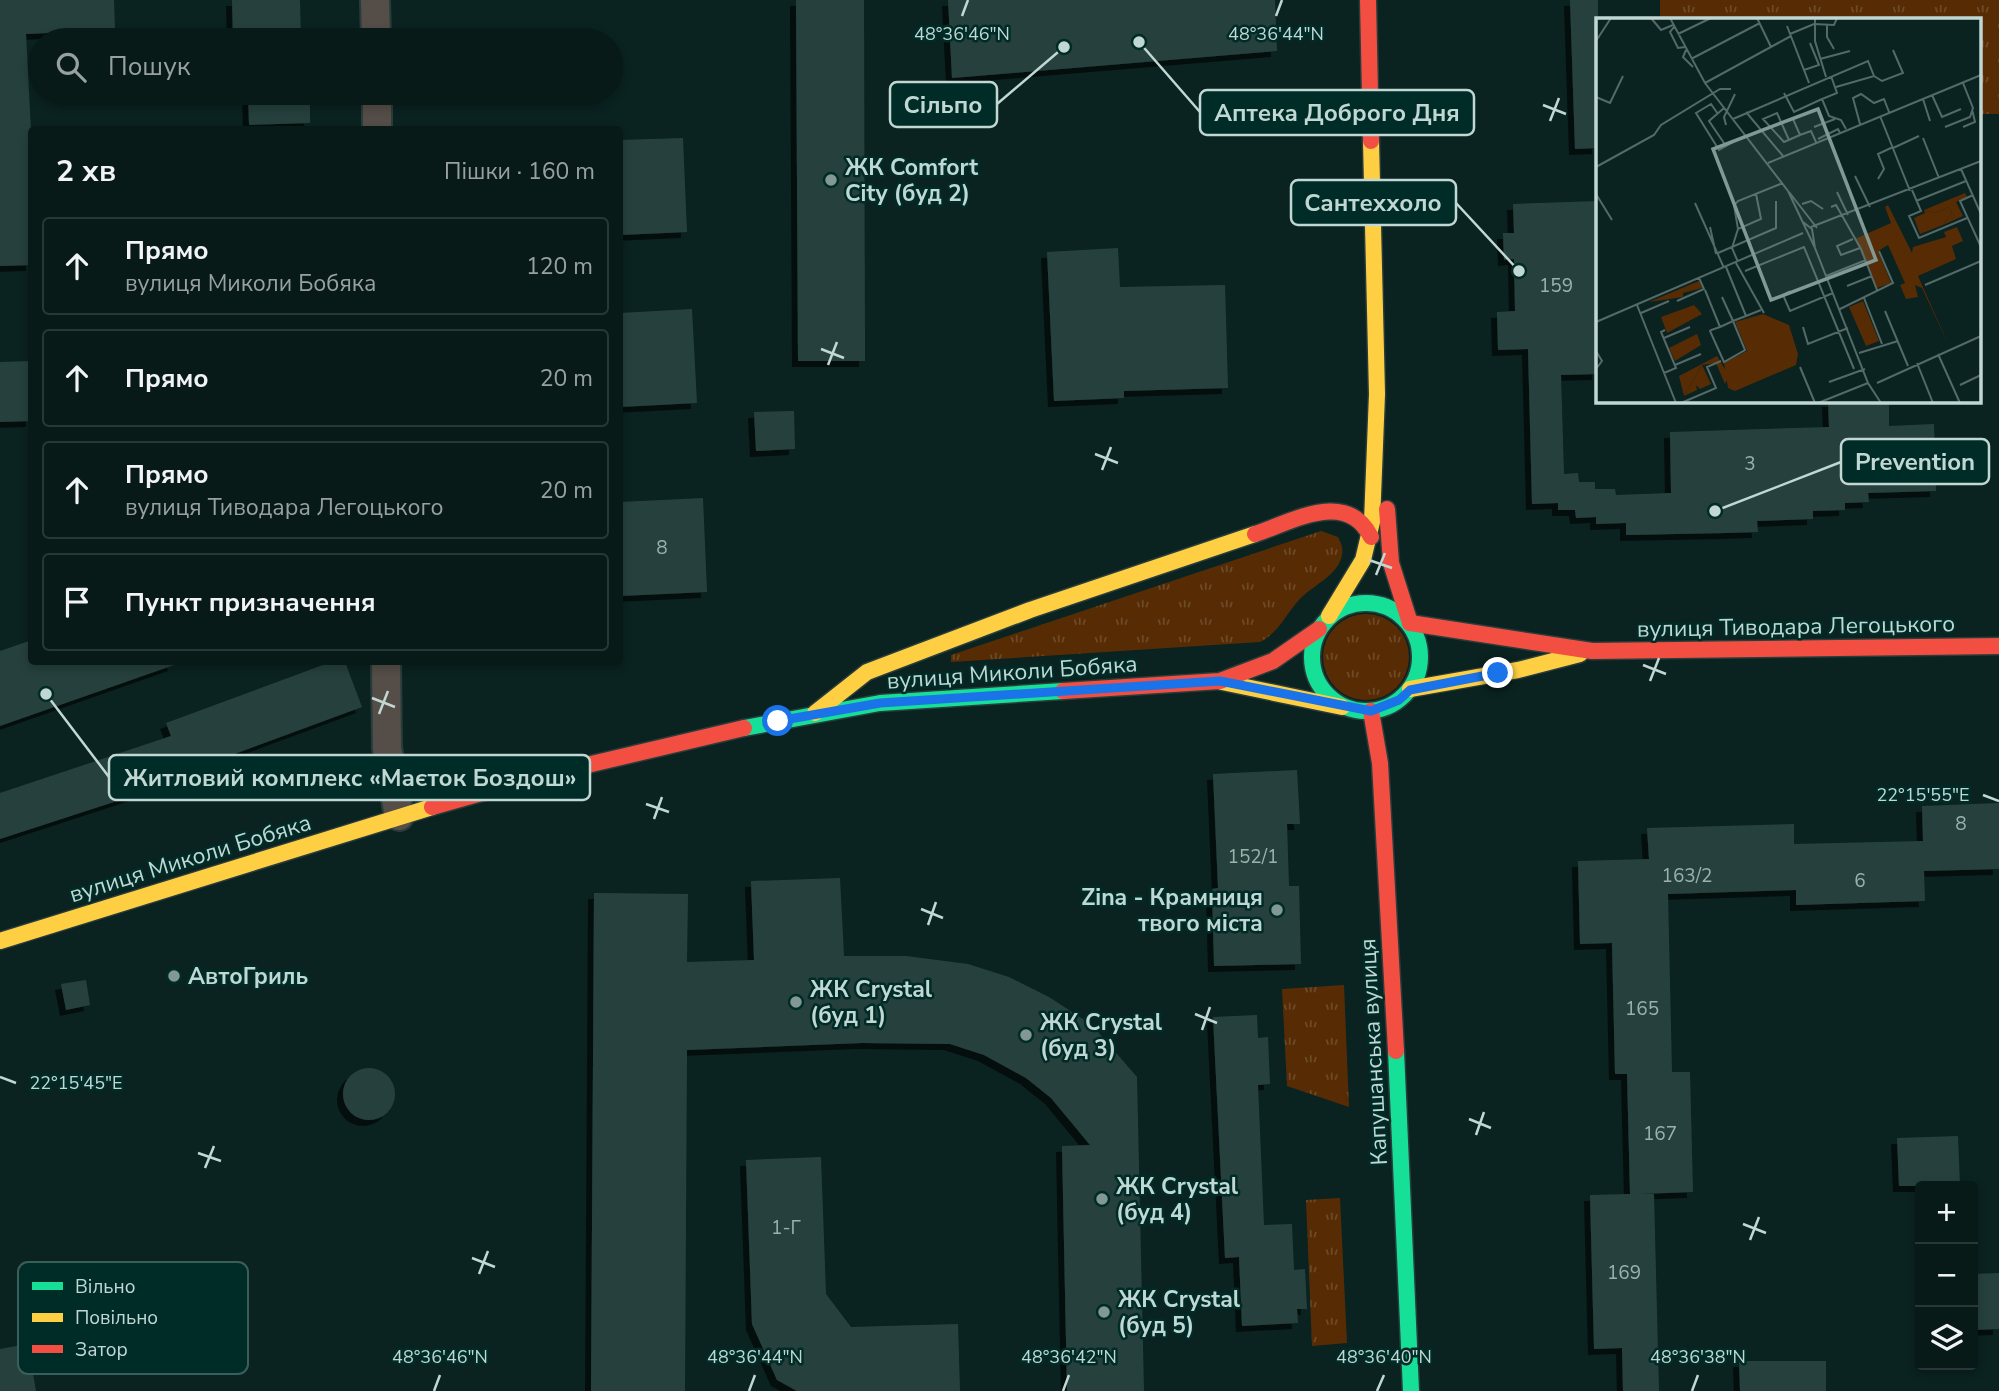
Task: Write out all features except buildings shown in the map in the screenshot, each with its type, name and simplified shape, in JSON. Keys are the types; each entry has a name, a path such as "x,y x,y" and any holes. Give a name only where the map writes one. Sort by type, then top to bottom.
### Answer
{"street":[{"path":"375,0 376,28"},
{"path":"1368,0 1377,394 1391,563 1418,640 1421,657 1418,674 1410,690 1399,700 1371,711 1342,707 1329,697 1318,682 1312,665 1312,646 1324,622 1357,576 1371,537 1377,394"},
{"path":"377,105 377,126"},
{"path":"1358,462 1377,394"},
{"path":"1320,512 1339,492"},
{"path":"815,713 867,672 1030,610 1320,512 1349,512 1363,521 1371,537"},
{"path":"1324,622 1345,607 1375,603 1390,607 1410,622"},
{"name":"вулиця Миколи Бобяка","path":"0,941 399,816 562,771 815,713 880,703 1220,681 1252,672 1292,653 1324,622"},
{"name":"вулиця Тиводара Легоцького","path":"1410,622 1592,651 1999,646"},
{"name":"вулиця Тиводара Легоцького","path":"1410,690 1518,670 1592,651"},
{"path":"386,665 387,748 399,816"},
{"name":"вулиця Миколи Бобяка","path":"1220,681 1342,707"},
{"name":"Капушанська вулиця","path":"1371,711 1380,763 1389,900 1410,1391"}],"green space":[{"path":"1660,0 1999,0 1999,114 1982,114 1982,18 1660,18"},
{"path":"1321,531 1338,537 1342,553 1338,566 1303,596 1277,629 1260,642 951,662 951,655"},
{"path":"1366,614 1390,621 1402,633 1409,657 1402,681 1390,693 1366,700 1342,693 1330,681 1323,657 1330,633 1342,621"},
{"path":"1344,985 1349,1107 1287,1086 1282,989"},
{"path":"1340,1198 1347,1343 1312,1346 1306,1200"}],"traffic: fast":[{"path":"1366,603 1387,607 1404,619 1416,636 1420,657 1416,678 1404,695 1387,707 1366,711 1345,707 1328,695 1316,678 1312,657 1316,636 1328,619 1345,607 1366,603"},
{"path":"744,728 880,703 1063,691"},
{"path":"1396,1051 1411,1391"}],"traffic: slow":[{"path":"1329,616 1363,560 1372,522 1377,394 1371,141"},
{"path":"815,713 867,672 1030,610 1255,534"},
{"path":"1410,689 1518,670 1580,654"},
{"path":"1222,682 1342,707"},
{"path":"0,941 432,807"}],"traffic: jam":[{"path":"1368,0 1371,141"},
{"path":"1387,509 1391,563 1410,623"},
{"path":"1255,534 1303,517 1334,512 1348,514 1361,523 1371,537"},
{"path":"1410,623 1592,651 1999,646"},
{"path":"1063,691 1220,681 1273,661 1319,629"},
{"path":"1371,711 1380,763 1396,1051"},
{"path":"432,807 549,774 744,728"}],"place":[{"name":"Аптека Доброго Дня","path":"1139,42"},
{"name":"Сільпо","path":"1064,47"},
{"name":"ЖК Comfort City (буд 2)","path":"831,180"},
{"name":"Сантеххоло","path":"1519,271"},
{"name":"Prevention","path":"1715,511"},
{"name":"Житловий комплекс «Маєток Боздош»","path":"46,694"},
{"name":"Zina - Крамниця твого міста","path":"1277,910"},
{"name":"АвтоГриль","path":"174,976"},
{"name":"ЖК Crystal (буд 1)","path":"796,1002"},
{"name":"ЖК Crystal (буд 3)","path":"1026,1035"},
{"name":"ЖК Crystal (буд 4)","path":"1102,1199"},
{"name":"ЖК Crystal (буд 5)","path":"1104,1312"}],"route":[{"path":"778,721 880,703 1220,681 1371,711 1386,708 1410,690 1498,673"}]}
